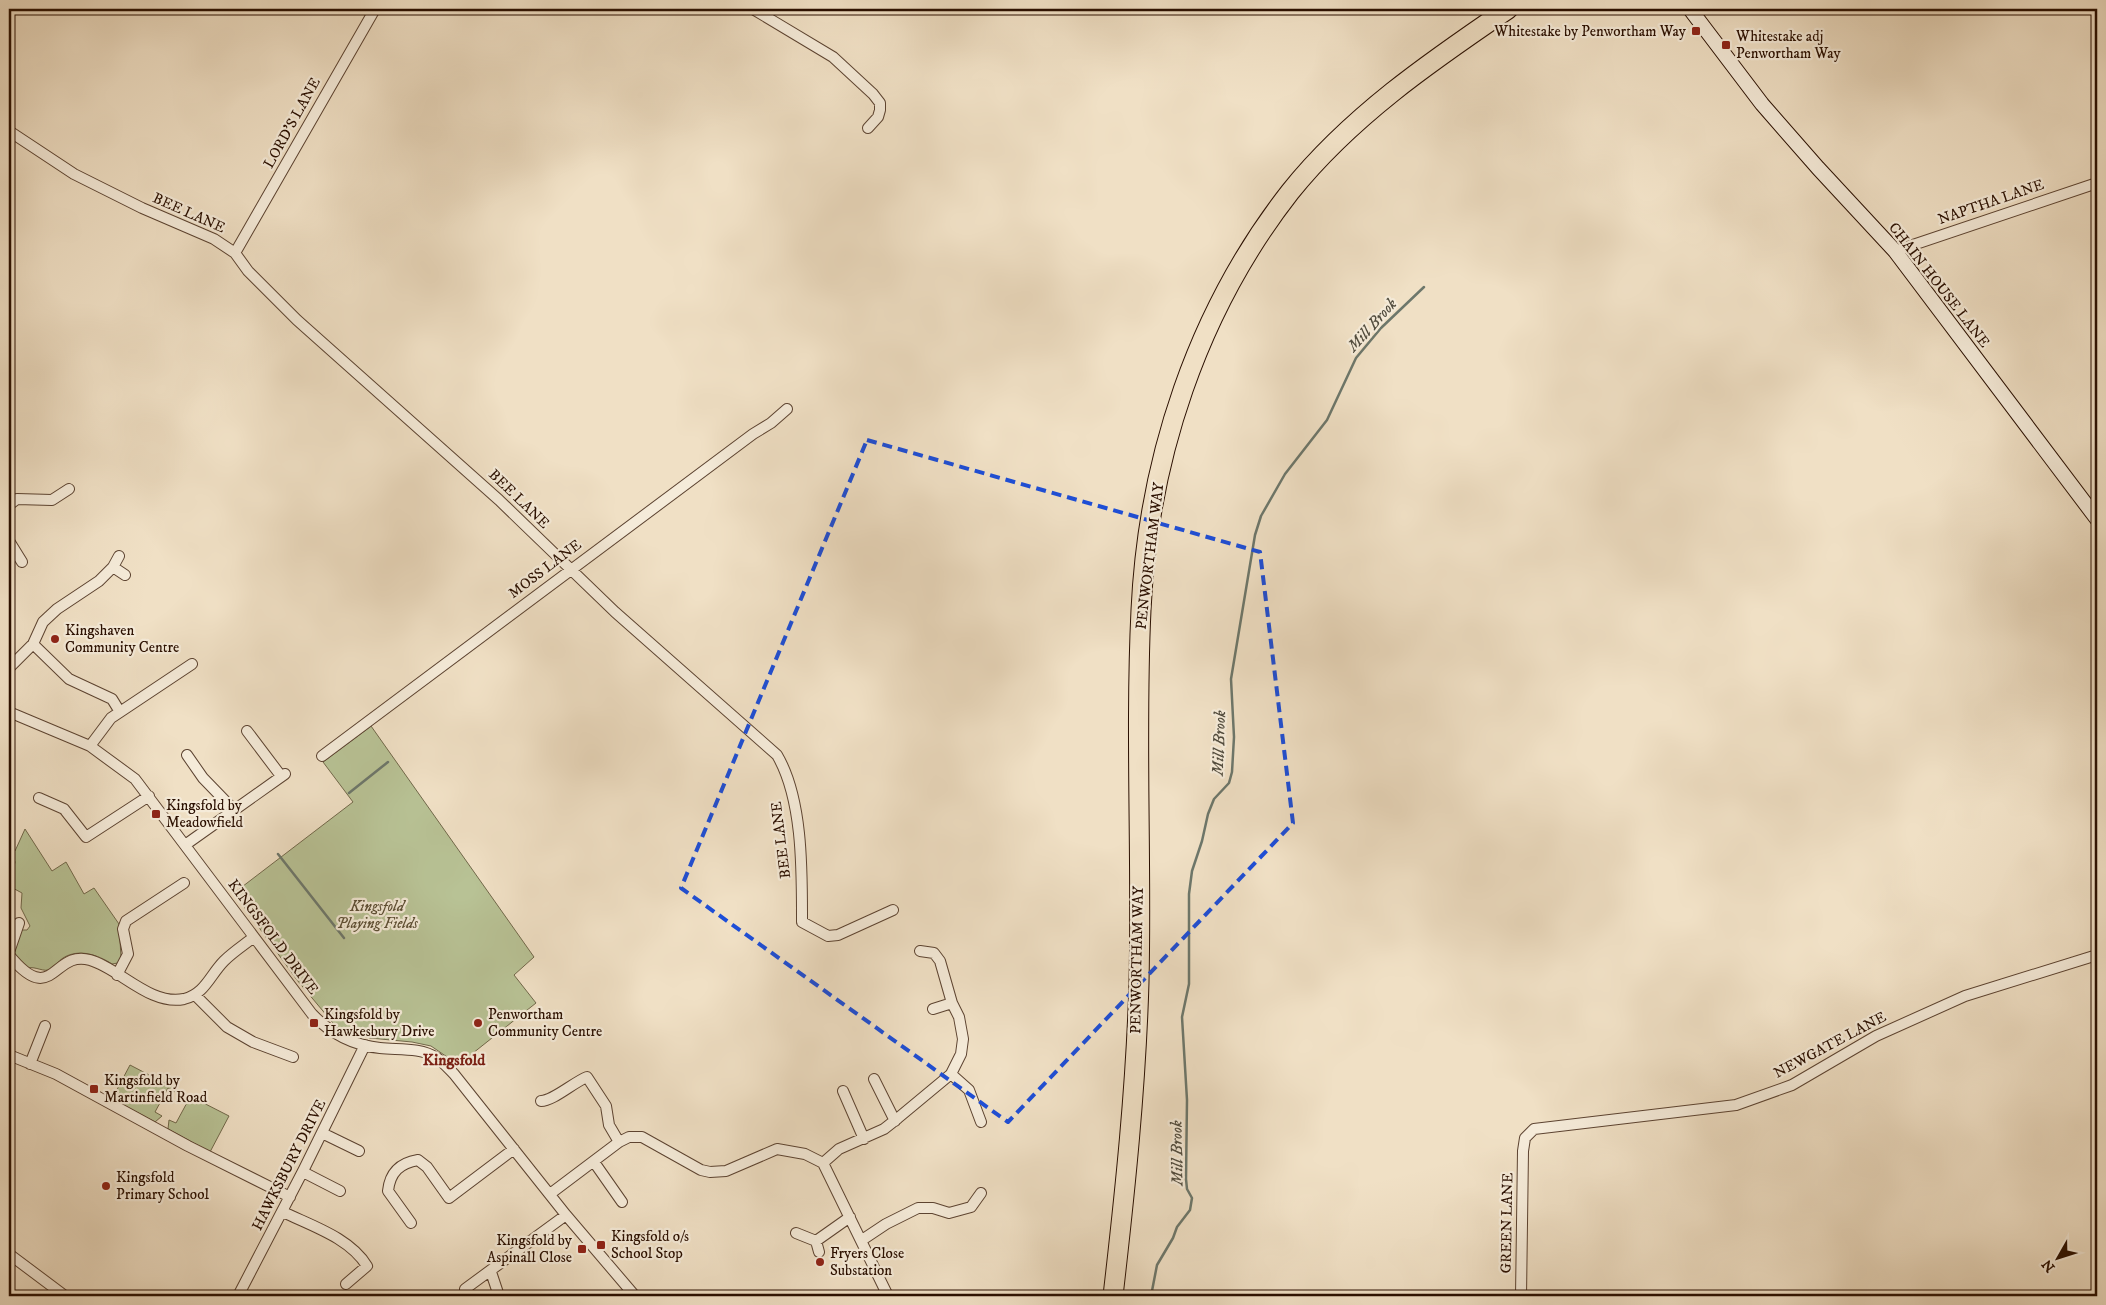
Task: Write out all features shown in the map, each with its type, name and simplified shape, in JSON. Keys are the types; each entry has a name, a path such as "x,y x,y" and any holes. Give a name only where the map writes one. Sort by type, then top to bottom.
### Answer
{"highway":[{"name":"PENWORTHAM WAY","path":"1113,1296 1132,1110 1138,983 1141,608 1150,531 1163,458 1186,382 1216,307 1244,258 1291,191 1349,129 1420,69 1508,9"}],"street":[{"name":"LORD'S LANE","path":"235,253 375,9"},
{"path":"753,9 833,57 873,94 880,103 880,110 878,118 868,128"},
{"name":"CHAIN HOUSE LANE","path":"1690,9 1762,104 1895,251 2097,519"},
{"name":"BEE LANE","path":"9,131 74,174 142,208 214,239 235,253 248,271 297,320 499,500 570,570 777,754 784,768 796,814 802,922 828,936 838,935 893,910"},
{"name":"NAPTHA LANE","path":"1895,251 2097,182"},
{"name":"MOSS LANE","path":"322,756 753,434 772,423 787,409"},
{"path":"9,505 17,500 52,500 69,489"},
{"path":"9,541 22,562"},
{"path":"9,668 33,644 43,622 57,609 99,581 113,567 119,556"},
{"path":"113,567 125,575"},
{"path":"33,644 69,679 112,699 120,712"},
{"path":"90,746 99,730 120,712 192,664"},
{"name":"KINGSFOLD DRIVE","path":"9,712 90,746 135,779 320,1022 339,1037 365,1045 414,1050 437,1058 454,1074 566,1215 636,1296"},
{"path":"185,845 283,775 247,731"},
{"path":"187,755 203,778 234,810"},
{"path":"39,798 64,809 86,837 149,796"},
{"path":"117,975 128,954 123,929 126,921 184,883"},
{"path":"19,923 9,954 23,969 41,978 49,977 66,962 78,958 90,960 135,985 163,997 183,999 195,995 203,989 225,960 254,937"},
{"path":"822,1163 839,1149 864,1139 895,1120 951,1074 961,1054 963,1039 959,1017 952,1003 940,961 934,953 920,951"},
{"name":"NEWGATE LANE","path":"1523,1151 1525,1138 1540,1126 1736,1105 1792,1085 1876,1036 1966,996 2097,955"},
{"path":"195,995 227,1027 253,1042 294,1057"},
{"path":"933,1009 952,1003"},
{"path":"30,1064 45,1026"},
{"name":"HAWKSBURY DRIVE","path":"238,1296 283,1212 365,1045"},
{"path":"9,1055 56,1074 188,1146 290,1197"},
{"path":"951,1074 969,1090 981,1122"},
{"path":"541,1101 546,1101 587,1077 606,1106 609,1125 619,1142"},
{"path":"874,1078 895,1120"},
{"path":"843,1092 864,1139"},
{"path":"322,1134 359,1151"},
{"path":"550,1194 619,1142 629,1137 642,1137 701,1170 710,1172 726,1171 777,1149 805,1154 822,1163 862,1240 888,1296"},
{"path":"411,1223 388,1191 389,1180 393,1171 410,1161 418,1160 427,1167 449,1198 514,1149"},
{"name":"GREEN LANE","path":"1521,1296 1523,1151"},
{"path":"594,1162 622,1202"},
{"path":"303,1172 340,1191"},
{"path":"862,1240 886,1224 918,1208 934,1208 949,1213 970,1208 981,1193"},
{"path":"283,1212 349,1245 362,1257 367,1266 346,1284"},
{"path":"465,1288 491,1272 566,1215"},
{"path":"816,1241 850,1218"},
{"path":"796,1233 816,1241"},
{"path":"816,1241 819,1252"},
{"path":"9,1254 65,1296"},
{"path":"491,1272 499,1296"},
{"path":"948,1296 966,1296"}],"highlighted area":[{"path":"867,440 1260,552 1293,823 1008,1122 681,888"}],"green space":[{"name":"Kingsfold Playing Fields","path":"371,726 534,957 514,975 536,1003 463,1061 456,1063 431,1046 370,1038 338,1029 297,980 234,893 353,802 323,762"},
{"path":"25,829 52,871 66,862 84,894 94,888 119,924 121,957 118,963 112,964 88,954 75,953 63,958 53,968 46,970 28,968 17,958 14,947 21,930 27,930 30,926 21,908 22,893 9,886 15,862 10,851 11,849 15,851"},
{"path":"130,1065 178,1090 177,1093 168,1088 155,1112 162,1116 155,1122 112,1099"},
{"path":"182,1092 229,1116 210,1152 168,1129 169,1120 176,1123 189,1099 181,1095"}],"waterway":[{"name":"Mill Brook","path":"1151,1296 1157,1265 1173,1238 1177,1227 1190,1210 1192,1198 1187,1189 1186,1179 1187,1100 1182,1017 1189,984 1189,894 1192,871 1202,841 1208,814 1214,799 1229,783 1232,772 1234,737 1231,679 1255,535 1261,516 1285,474 1327,420 1356,358 1381,328 1424,287"},
{"path":"349,793 388,762"},
{"path":"278,854 344,938"}],"place":[{"name":"Whitestake by Penwortham Way","path":"1696,31"},
{"name":"Whitestake adj Penwortham Way","path":"1726,45"},
{"name":"Kingshaven Community Centre","path":"55,639"},
{"name":"Kingsfold by Meadowfield","path":"156,814"},
{"name":"Kingsfold by Hawkesbury Drive","path":"314,1023"},
{"name":"Penwortham Community Centre","path":"478,1023"},
{"name":"Kingsfold by Martinfield Road","path":"94,1089"},
{"name":"Kingsfold Primary School","path":"106,1186"},
{"name":"Kingsfold o/s School Stop","path":"601,1245"},
{"name":"Kingsfold by Aspinall Close","path":"582,1249"},
{"name":"Fryers Close Substation","path":"820,1262"}],"district":[{"name":"Kingsfold","path":"454,1060"}]}
